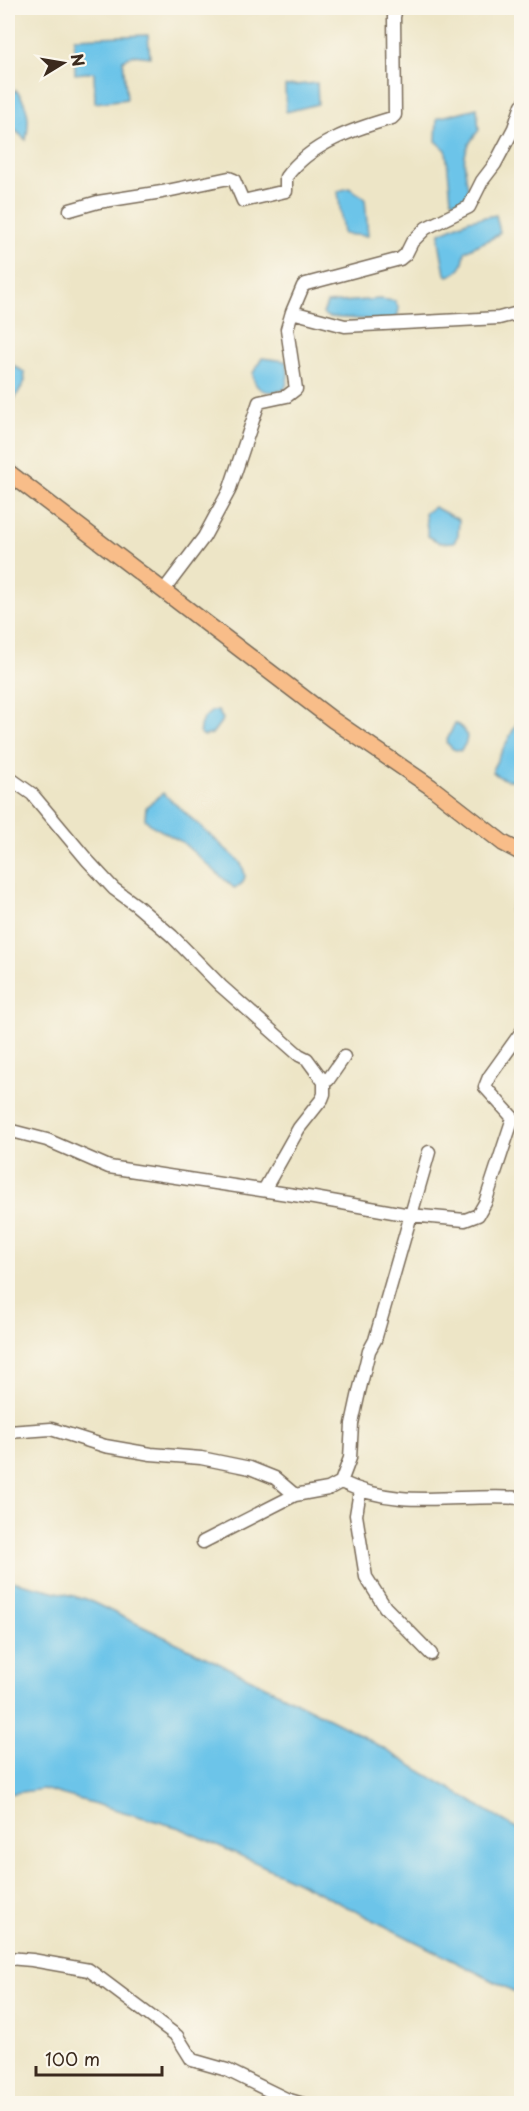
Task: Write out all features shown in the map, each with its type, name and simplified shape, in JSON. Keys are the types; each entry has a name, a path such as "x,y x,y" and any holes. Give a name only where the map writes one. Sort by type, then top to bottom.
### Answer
{"main road":[{"path":"8,472 333,720 431,787 503,843 522,853"}],"street":[{"path":"70,210 98,202 229,178 234,180 243,201 286,191 286,177 308,154 351,130 392,118 395,115 394,16 396,8"},
{"path":"164,590 204,537 230,491 260,402 287,396 296,390 287,329 303,286 400,259 426,228 469,207 514,128 522,105"},
{"path":"292,312 345,326 499,318 522,312"},
{"path":"8,777 32,794 114,889 172,936 221,986 307,1059 324,1082 322,1099 298,1128 264,1190"},
{"path":"8,1130 47,1140 110,1167 410,1215 465,1221 478,1215 485,1203 513,1118 485,1087 489,1077 522,1031"},
{"path":"324,1082 328,1080 344,1057"},
{"path":"203,1542 295,1495 328,1489 341,1482 350,1458 352,1424 369,1351 382,1317 429,1152"},
{"path":"8,1432 51,1429 105,1446 151,1454 201,1458 250,1467 275,1478 295,1495"},
{"path":"341,1482 360,1491 382,1497 417,1499 503,1496 522,1498"},
{"path":"360,1491 356,1515 366,1577 385,1608 431,1654"},
{"path":"8,1958 89,1970 177,2036 192,2060 227,2070 286,2099 303,2103"}],"water":[{"path":"148,35 150,57 133,55 123,60 127,99 95,103 94,72 75,74 74,38"},
{"path":"317,83 318,104 286,112 285,86"},
{"path":"16,90 24,101 27,114 26,140 16,131 8,131 8,95"},
{"path":"477,108 479,130 468,147 464,162 470,198 456,203 451,199 446,150 436,141 437,118"},
{"path":"349,188 365,198 368,236 343,234 338,191"},
{"path":"496,215 500,232 465,252 459,270 448,276 445,274 439,241 440,233 469,220"},
{"path":"380,299 395,301 399,309 397,318 392,321 328,317 323,314 327,303"},
{"path":"262,358 285,361 288,376 284,390 267,391 256,384 253,373"},
{"path":"8,362 24,372 25,381 8,410"},
{"path":"434,507 459,520 458,535 454,542 440,543 428,536 425,513"},
{"path":"212,711 218,711 223,719 212,734 204,736 200,733 200,726"},
{"path":"521,720 521,772 515,780 506,779 495,774 493,768 517,723"},
{"path":"455,723 463,729 467,739 460,751 453,749 446,742"},
{"path":"163,793 239,861 245,877 239,886 234,888 182,842 151,825 145,819 146,807"},
{"path":"522,879 521,920 510,912"},
{"path":"8,1580 86,1599 247,1677 354,1731 521,1831 521,1995 296,1881 180,1828 43,1789 8,1794"}]}
